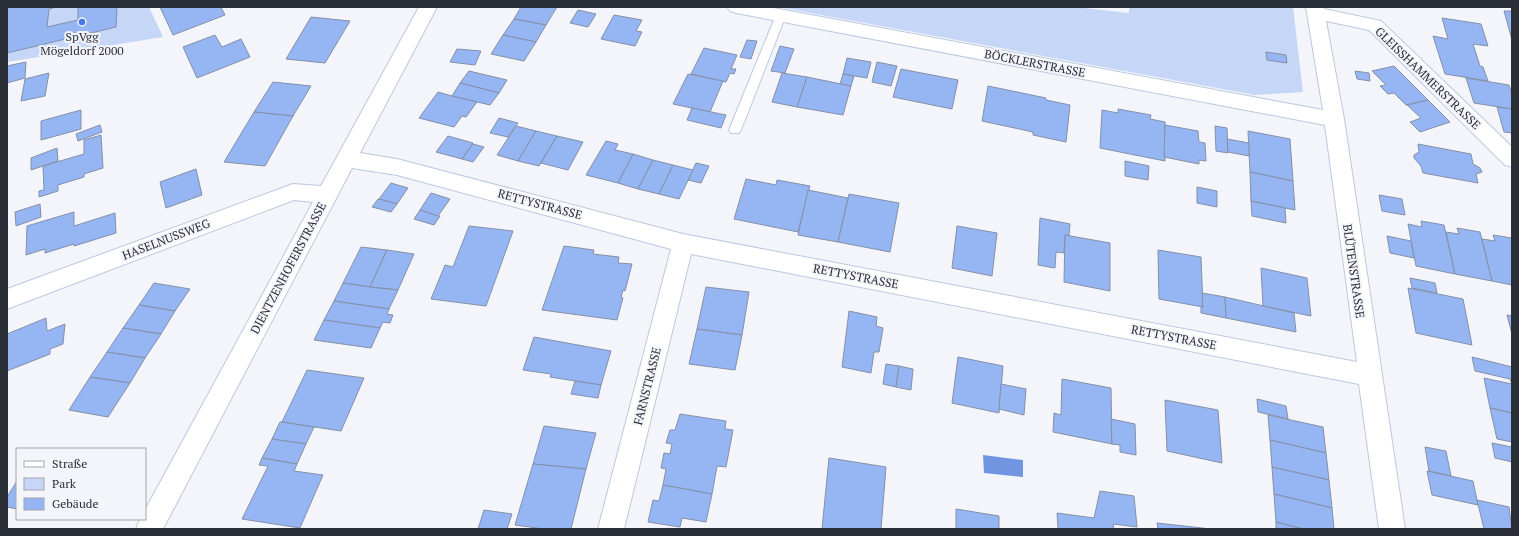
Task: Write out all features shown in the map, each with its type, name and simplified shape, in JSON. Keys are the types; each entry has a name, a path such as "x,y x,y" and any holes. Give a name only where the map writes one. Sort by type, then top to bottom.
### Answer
{"street":[{"name":"DIENTZENHOFERSTRASSE","path":"149,529 428,7"},
{"name":"BÖCKLERSTRASSE","path":"736,7 1334,119"},
{"name":"BLÜTENSTRASSE","path":"1316,10 1317,28 1334,119 1392,529"},
{"name":"GLEISSHAMMERSTRASSE","path":"1316,10 1375,26 1512,159"},
{"name":"RETTYSTRASSE","path":"346,160 405,168 683,243 1370,375"},
{"name":"HASELNUSSWEG","path":"7,299 293,192 327,195"},
{"name":"FARNSTRASSE","path":"611,529 683,243"}],"lane":[{"path":"735,130 780,15"}],"green space":[{"name":"SpVgg Mögeldorf 2000","path":"7,7 149,7 163,37 7,62"},
{"path":"778,7 1075,7 1129,13 1129,7 1293,7 1303,92 1255,95"}],"water":[{"path":"983,455 1023,460 1023,477 984,473"}],"building":[{"path":"7,7 56,7 49,9 47,27 78,20 78,7 117,7 116,27 7,53"},
{"path":"160,7 221,7 225,15 173,35"},
{"path":"521,7 557,7 546,25 514,19"},
{"path":"578,10 596,14 588,27 570,23"},
{"path":"1504,11 1512,11 1512,40"},
{"path":"614,15 642,20 636,31 642,32 635,46 601,39"},
{"path":"311,17 350,21 325,63 286,59"},
{"path":"1442,18 1481,24 1488,46 1473,44 1480,66 1483,67 1488,81 1445,74 1433,36 1448,39"},
{"path":"514,19 546,25 536,42 503,35"},
{"path":"215,35 222,47 241,39 250,57 197,78 183,47"},
{"path":"503,35 536,42 524,61 491,54"},
{"path":"747,40 757,41 751,59 740,57"},
{"path":"780,46 794,49 785,73 771,71"},
{"path":"704,48 737,55 731,69 736,69 734,74 730,73 726,82 691,74"},
{"path":"457,49 481,51 475,65 450,62"},
{"path":"1266,52 1286,55 1287,63 1267,60"},
{"path":"847,58 871,62 867,78 843,74"},
{"path":"26,62 25,78 7,83 7,66"},
{"path":"877,62 897,66 891,86 872,82"},
{"path":"1394,66 1428,100 1406,105 1394,93 1388,94 1380,86 1386,85 1372,71"},
{"path":"901,69 958,80 952,109 893,97"},
{"path":"469,71 507,80 499,93 460,83"},
{"path":"1355,71 1369,73 1370,81 1357,79"},
{"path":"49,73 45,96 21,101 25,79"},
{"path":"782,73 807,77 797,107 772,102"},
{"path":"688,74 723,81 710,112 673,104"},
{"path":"843,74 854,76 851,86 840,84"},
{"path":"807,77 851,86 843,115 797,107"},
{"path":"1466,78 1509,85 1512,94 1512,109 1474,103"},
{"path":"273,82 311,86 293,116 254,112"},
{"path":"460,83 499,93 490,105 452,96"},
{"path":"988,86 1046,98 1046,100 1070,105 1066,142 1033,135 1033,132 982,121"},
{"path":"438,92 477,102 466,117 462,116 454,127 419,118"},
{"path":"1428,100 1450,122 1420,132 1410,122 1421,118 1407,105"},
{"path":"1497,107 1512,109 1512,133 1504,132"},
{"path":"692,108 726,115 721,128 687,120"},
{"path":"1118,109 1151,115 1150,119 1165,122 1165,161 1100,148 1102,110 1118,113"},
{"path":"81,110 81,129 41,140 41,121"},
{"path":"254,112 293,116 265,166 224,162"},
{"path":"499,118 518,123 508,137 490,133"},
{"path":"100,125 102,132 78,141 76,134"},
{"path":"1165,125 1198,131 1199,142 1205,143 1206,161 1199,160 1199,164 1164,157"},
{"path":"516,126 536,131 518,161 497,155"},
{"path":"1215,126 1227,128 1228,153 1216,151"},
{"path":"536,131 557,136 539,166 518,161"},
{"path":"1248,131 1290,139 1293,181 1250,172"},
{"path":"101,135 103,168 84,174 84,177 58,185 58,191 39,197 39,191 44,190 43,166 84,154 84,140"},
{"path":"448,136 473,143 462,159 436,152"},
{"path":"557,136 583,142 568,170 541,163"},
{"path":"1227,139 1249,143 1249,156 1228,152"},
{"path":"606,141 618,144 615,150 633,154 618,183 586,175"},
{"path":"473,144 484,147 473,162 462,159"},
{"path":"1418,144 1471,154 1473,164 1480,168 1482,172 1476,174 1478,183 1423,173 1421,166 1414,158 1414,155 1419,152"},
{"path":"57,148 58,161 31,170 31,158"},
{"path":"633,154 653,160 638,189 618,183"},
{"path":"653,160 673,165 659,194 638,189"},
{"path":"1125,161 1149,166 1148,180 1125,176"},
{"path":"696,163 709,166 701,183 688,180"},
{"path":"673,165 693,170 679,199 659,194"},
{"path":"196,169 202,195 166,208 160,182"},
{"path":"1250,172 1293,181 1295,210 1251,201"},
{"path":"746,179 776,185 777,180 810,186 798,232 734,219"},
{"path":"391,183 408,188 397,204 379,199"},
{"path":"1197,187 1217,191 1217,207 1197,203"},
{"path":"808,190 848,198 838,242 798,235"},
{"path":"431,193 450,199 438,216 420,210"},
{"path":"849,194 899,203 890,252 838,242"},
{"path":"1379,195 1402,199 1405,215 1382,211"},
{"path":"378,199 397,204 391,212 372,207"},
{"path":"1251,201 1285,208 1286,223 1252,216"},
{"path":"40,204 41,217 16,226 15,212"},
{"path":"420,210 440,216 434,225 414,219"},
{"path":"74,212 74,226 115,213 116,233 74,246 74,244 45,253 45,249 26,255 27,226"},
{"path":"1040,218 1070,224 1069,236 1065,235 1064,253 1056,252 1055,268 1038,265"},
{"path":"1421,221 1444,225 1455,274 1416,266 1408,224 1422,227"},
{"path":"469,226 513,231 486,306 431,299 445,265 453,267"},
{"path":"957,226 997,233 992,276 952,268"},
{"path":"1457,228 1480,232 1492,281 1455,274 1446,232 1459,234"},
{"path":"1065,235 1110,243 1110,291 1064,282"},
{"path":"1493,235 1512,238 1512,285 1492,281 1482,239 1495,241"},
{"path":"1387,236 1411,241 1414,258 1390,253"},
{"path":"564,246 594,250 593,254 619,257 618,263 632,264 625,291 623,290 621,297 623,298 617,320 542,310"},
{"path":"361,247 387,250 370,287 343,283"},
{"path":"387,250 414,254 398,290 370,287"},
{"path":"1158,250 1201,257 1203,307 1159,299"},
{"path":"1261,268 1307,278 1311,316 1263,306"},
{"path":"1410,278 1435,283 1437,293 1412,288"},
{"path":"154,283 190,289 175,311 139,305"},
{"path":"343,283 398,290 389,309 334,301"},
{"path":"706,287 749,292 742,335 697,329"},
{"path":"1408,288 1463,299 1472,345 1416,333"},
{"path":"1202,293 1225,297 1226,318 1201,313 1201,307 1203,307"},
{"path":"1225,297 1294,313 1296,332 1226,318"},
{"path":"334,301 389,309 387,314 393,315 390,323 383,322 380,328 324,320"},
{"path":"139,305 175,311 161,334 123,328"},
{"path":"849,311 877,317 876,326 883,328 879,352 874,352 871,373 842,367"},
{"path":"1507,315 1512,316 1512,334"},
{"path":"46,318 47,331 65,324 63,344 50,349 50,354 7,371 7,334"},
{"path":"324,320 380,328 371,348 314,340"},
{"path":"123,328 161,334 145,358 107,352"},
{"path":"697,329 742,335 735,370 689,364"},
{"path":"534,337 611,351 601,385 550,377 551,374 523,370"},
{"path":"107,352 145,358 130,383 90,377"},
{"path":"958,357 1003,366 999,413 952,403"},
{"path":"1472,357 1512,367 1512,384 1510,379 1475,371"},
{"path":"886,364 899,366 896,387 883,384"},
{"path":"899,366 913,369 911,390 896,387"},
{"path":"307,370 364,378 341,431 282,422"},
{"path":"90,377 130,383 108,417 69,410"},
{"path":"1484,378 1512,384 1512,413 1490,408"},
{"path":"1062,379 1111,388 1112,444 1053,432 1054,413 1061,415"},
{"path":"575,381 601,385 598,398 571,394"},
{"path":"1001,384 1026,389 1024,415 999,409"},
{"path":"1257,399 1286,406 1288,419 1258,412"},
{"path":"1165,400 1218,410 1222,463 1167,451"},
{"path":"1490,408 1512,413 1512,442 1497,439"},
{"path":"680,414 726,421 725,429 733,430 726,467 717,466 712,494 663,485 666,469 661,468 664,453 670,454 672,444 666,443 670,430 675,430"},
{"path":"1268,415 1323,427 1326,453 1270,440"},
{"path":"1111,419 1135,424 1136,455 1120,452 1120,445 1112,444"},
{"path":"280,422 314,427 306,444 272,439"},
{"path":"544,426 596,433 586,469 533,464"},
{"path":"272,439 306,444 297,464 262,458"},
{"path":"1270,440 1326,453 1329,480 1272,467"},
{"path":"1492,443 1512,447 1512,462 1495,458"},
{"path":"1425,447 1446,451 1451,476 1429,471"},
{"path":"262,458 297,464 294,471 323,475 300,528 242,519 268,466 259,465"},
{"path":"829,458 886,467 881,529 822,529"},
{"path":"533,464 586,469 571,529 544,529 515,525"},
{"path":"1272,467 1329,480 1332,508 1274,494"},
{"path":"1427,471 1473,481 1478,505 1432,495"},
{"path":"16,483 16,509 7,507 7,497"},
{"path":"663,485 712,494 706,522 682,518 680,527 648,522 653,500 659,501"},
{"path":"1100,491 1134,496 1137,527 1113,524 1114,529 1058,529 1057,513 1094,518"},
{"path":"1274,494 1332,508 1334,529 1303,529 1276,522"},
{"path":"1477,500 1509,507 1512,529 1484,529"},
{"path":"956,509 999,516 999,529 956,529"},
{"path":"484,510 512,514 507,529 478,529"},
{"path":"1276,522 1303,529 1276,529"},
{"path":"1157,523 1211,529 1158,529"}],"place":[{"name":"SpVgg Mögeldorf 2000","path":"82,22"}]}
